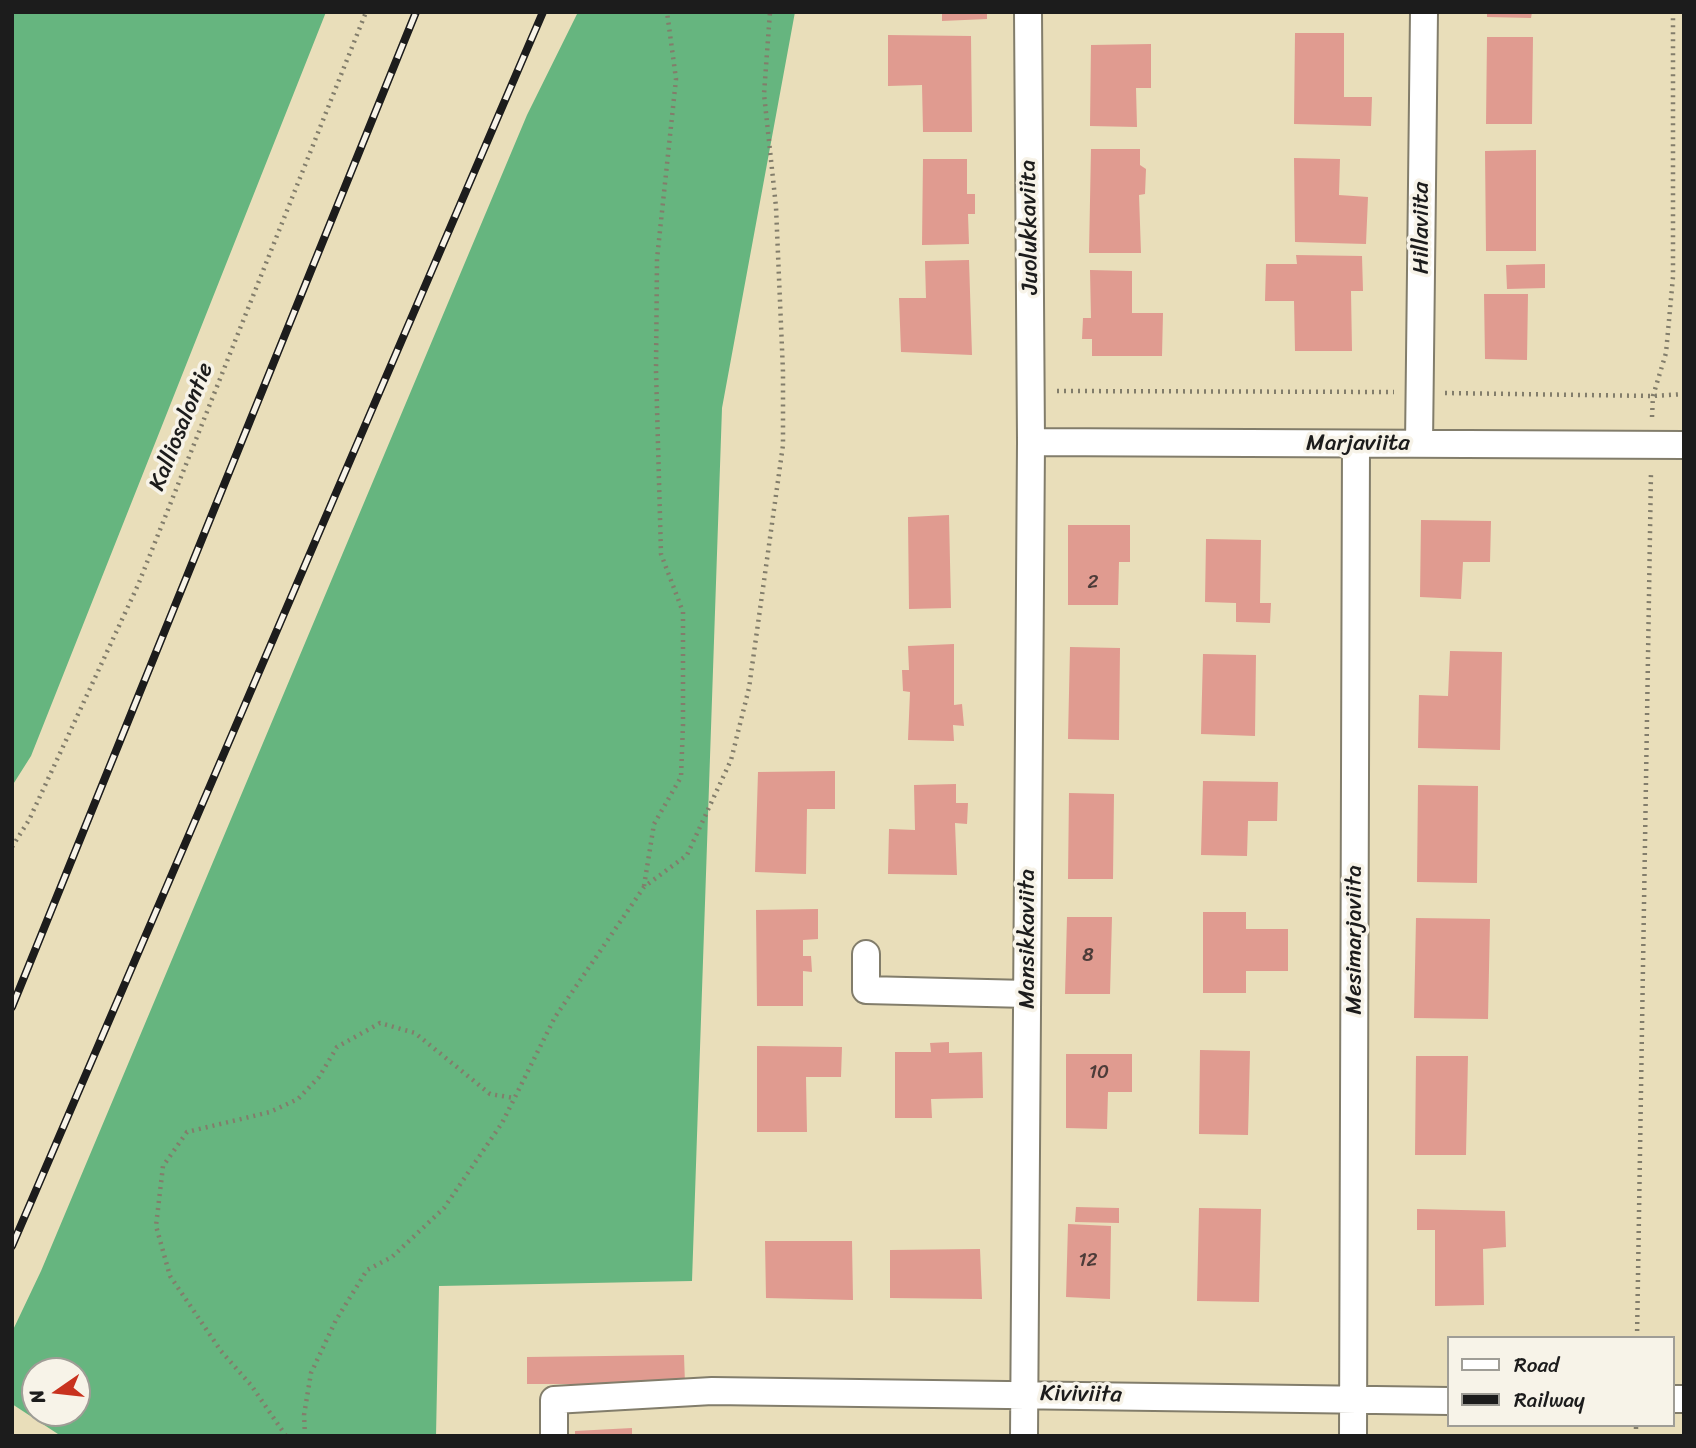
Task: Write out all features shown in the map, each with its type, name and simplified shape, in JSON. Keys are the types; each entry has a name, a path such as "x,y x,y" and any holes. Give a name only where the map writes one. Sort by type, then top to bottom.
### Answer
{"street":[{"name":"Juolukkaviita","path":"1028,12 1031,442"},
{"name":"Hillaviita","path":"1419,444 1424,12"},
{"name":"Marjaviita","path":"1031,442 1684,445"},
{"name":"Mansikkaviita","path":"1024,1436 1031,442"},
{"name":"Mesimarjaviita","path":"1353,1436 1356,444"},
{"path":"866,954 866,990 1027,994"},
{"name":"Kiviviita","path":"554,1436 554,1401 712,1391 1448,1401"}],"path":[{"name":"Kalliosalontie","path":"12,847 29,820 138,585 366,12"},
{"path":"644,887 654,824 681,777 683,726 682,611 661,554 656,371 657,259 676,79 667,12"},
{"path":"305,1436 304,1415 311,1373 336,1320 367,1270 392,1257 444,1208 502,1123 555,1017 644,887 687,855 731,760 749,688 783,445 783,372 775,206 764,94 770,12"},
{"path":"1637,1336 1651,445 1653,396 1666,353 1673,277 1673,12"},
{"path":"1031,391 1653,396 1684,394"},
{"path":"286,1436 251,1385 221,1351 170,1276 156,1226 163,1166 187,1132 270,1112 298,1099 319,1077 337,1047 380,1023 415,1033 490,1094 514,1098"}],"green space":[{"path":"12,12 326,12 31,756 12,786"},
{"path":"578,12 795,12 722,408 692,1281 439,1286 436,1436 61,1436 47,1427 91,1427 91,1357 21,1357 21,1410 12,1404 12,1332 41,1271 527,115"}],"building":[{"path":"942,12 987,12 987,19 942,21"},
{"path":"1487,12 1532,12 1531,18 1487,17"},
{"path":"1295,33 1344,33 1344,97 1372,97 1371,126 1294,124"},
{"path":"888,35 971,36 972,132 923,132 922,85 888,86"},
{"path":"1487,37 1533,37 1532,124 1486,124"},
{"path":"1151,44 1151,88 1136,88 1137,127 1090,126 1091,45"},
{"path":"1091,149 1140,149 1140,165 1146,169 1145,194 1139,195 1141,253 1089,253"},
{"path":"1536,150 1536,251 1486,251 1485,151"},
{"path":"1294,158 1340,159 1339,195 1368,197 1366,244 1295,242"},
{"path":"923,159 967,159 967,194 975,194 975,214 968,214 969,244 922,245"},
{"path":"1296,255 1362,256 1363,291 1351,291 1352,351 1295,351 1294,301 1265,301 1266,264 1297,264"},
{"path":"969,260 972,355 901,352 899,298 926,298 925,261"},
{"path":"1545,264 1545,288 1507,289 1506,265"},
{"path":"1090,270 1132,271 1132,313 1163,313 1162,356 1092,356 1092,339 1082,339 1083,318 1091,318"},
{"path":"1484,294 1528,294 1527,360 1485,359"},
{"path":"949,515 951,608 909,609 908,517"},
{"path":"1421,520 1491,521 1490,562 1463,562 1461,599 1420,597"},
{"path":"1068,525 1130,525 1130,562 1119,562 1118,605 1068,605"},
{"path":"1206,539 1261,540 1260,603 1271,603 1270,623 1236,622 1236,603 1205,602"},
{"path":"954,644 954,705 962,704 964,726 953,725 954,741 908,740 910,692 903,691 902,670 909,670 908,646"},
{"path":"1070,647 1120,648 1119,740 1068,739"},
{"path":"1450,651 1502,652 1500,750 1418,748 1419,695 1448,696"},
{"path":"1203,654 1256,655 1255,736 1201,734"},
{"path":"835,771 835,809 807,809 806,874 755,872 758,772"},
{"path":"1203,781 1278,782 1277,821 1248,821 1247,856 1201,855"},
{"path":"956,784 956,803 968,803 967,824 955,823 957,875 888,874 889,829 915,830 914,785"},
{"path":"1418,785 1478,786 1477,883 1417,882"},
{"path":"1069,793 1114,794 1113,879 1068,879"},
{"path":"818,909 818,939 803,940 803,956 811,956 812,972 803,971 803,1006 757,1006 756,910"},
{"path":"1203,912 1246,912 1246,929 1288,929 1288,971 1246,971 1246,993 1203,993"},
{"path":"1067,917 1112,917 1110,994 1065,994"},
{"path":"1416,918 1490,919 1488,1019 1414,1018"},
{"path":"949,1042 949,1053 982,1052 983,1098 931,1099 932,1118 895,1118 895,1052 931,1052 930,1043"},
{"path":"757,1046 842,1047 841,1077 806,1077 807,1132 757,1132"},
{"path":"1200,1050 1250,1051 1248,1135 1199,1134"},
{"path":"1066,1054 1132,1054 1132,1092 1108,1092 1107,1129 1066,1128"},
{"path":"1416,1056 1468,1056 1466,1155 1415,1155"},
{"path":"1076,1207 1119,1208 1119,1223 1075,1222"},
{"path":"1199,1208 1261,1209 1259,1302 1197,1301"},
{"path":"1417,1209 1505,1211 1506,1247 1483,1249 1484,1305 1435,1306 1435,1230 1417,1230"},
{"path":"1068,1224 1111,1226 1110,1299 1066,1297"},
{"path":"765,1241 852,1241 853,1300 766,1298"},
{"path":"980,1249 982,1299 890,1298 890,1250"},
{"path":"684,1355 685,1384 527,1384 527,1357"},
{"path":"632,1428 632,1436 575,1436 575,1431"}],"railway":[{"path":"12,1007 416,12"},
{"path":"12,1246 543,12"}]}
